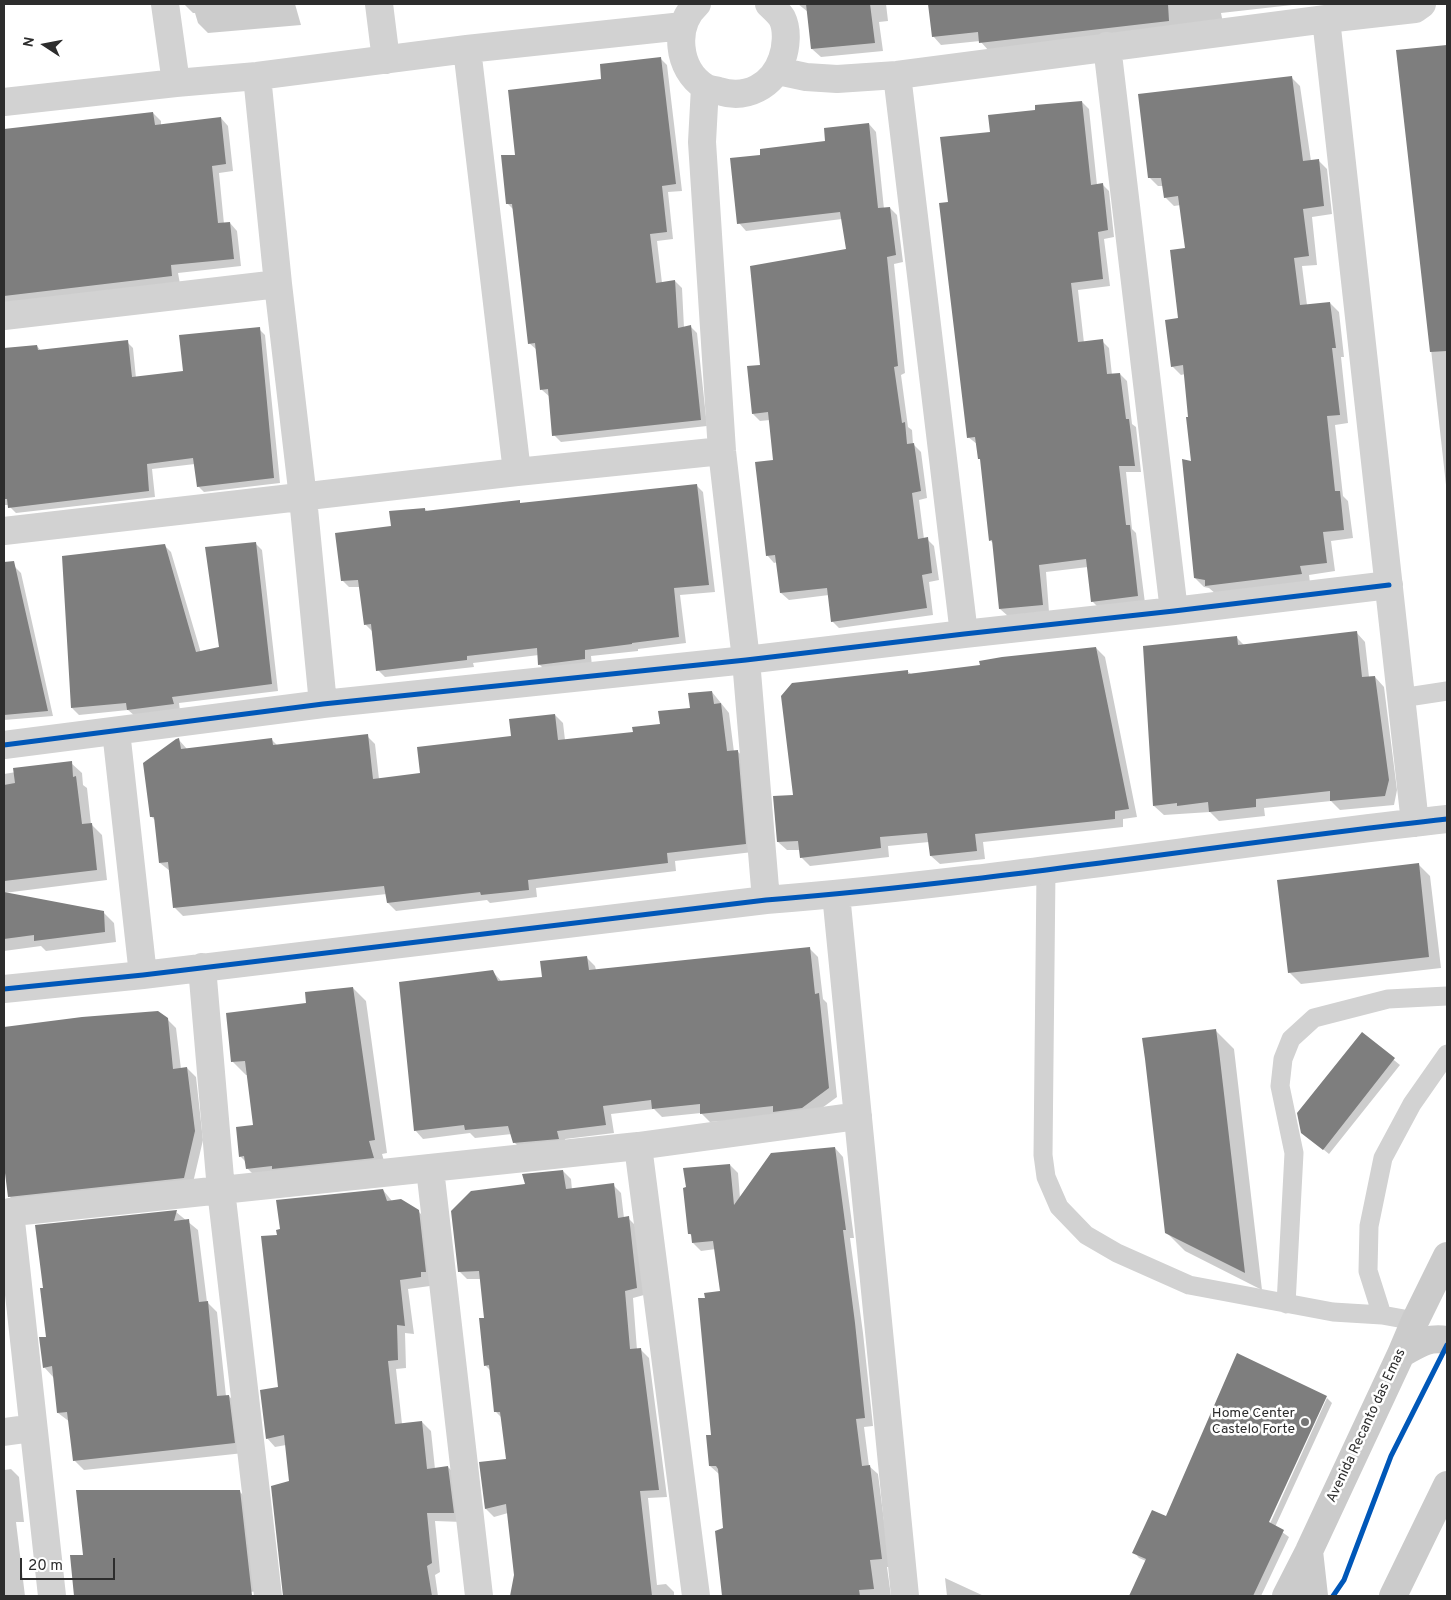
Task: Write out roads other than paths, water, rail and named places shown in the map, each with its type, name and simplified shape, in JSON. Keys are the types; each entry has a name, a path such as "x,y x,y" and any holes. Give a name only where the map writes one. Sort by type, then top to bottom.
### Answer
{"main road":[{"name":"Avenida Recanto das Emas","path":"1286,1596 1309,1552 1415,1321 1447,1256"},
{"path":"1401,1354 1424,1340 1435,1338 1447,1340"},
{"path":"1393,1596 1447,1485"},
{"path":"1309,1552 1314,1596"}],"street":[{"path":"165,4 176,83"},
{"path":"380,4 386,60"},
{"path":"698,4 683,26 681,49 689,71 705,87 731,95 758,90 778,71 787,46 782,19 769,4"},
{"path":"778,71 806,77 838,79 897,75 1107,46 1415,9 1422,4"},
{"path":"1326,19 1416,823"},
{"path":"4,102 257,76 468,49 683,26"},
{"path":"1107,46 1174,612"},
{"path":"468,49 517,472"},
{"path":"897,75 964,634"},
{"path":"257,76 278,284 304,498 323,704"},
{"path":"705,87 702,142 722,452 746,660 766,900"},
{"path":"4,316 278,284"},
{"path":"4,531 517,472 722,452"},
{"path":"4,744 323,704 746,660 964,634 1174,612 1388,585"},
{"path":"116,731 143,975"},
{"path":"4,989 143,975 766,900 1046,870 1447,819"},
{"path":"836,894 905,1596"},
{"path":"202,967 221,1190 268,1596"},
{"path":"52,1596 7,1212 638,1146 858,1116"},
{"path":"638,1146 696,1596"},
{"path":"430,1169 479,1596"},
{"path":"4,1432 33,1428"}],"lane":[{"path":"1401,698 1447,691"},
{"path":"1046,870 1043,1155 1046,1176 1059,1207 1086,1235 1117,1253 1189,1285 1333,1312 1382,1315 1415,1321"},
{"path":"1286,1304 1294,1153 1280,1086 1283,1059 1291,1039 1314,1018 1388,999 1447,996"},
{"path":"1382,1315 1368,1271 1369,1226 1383,1158 1412,1104 1447,1054"}],"place":[{"name":"Home Center Castelo Forte","path":"1305,1422"}]}
